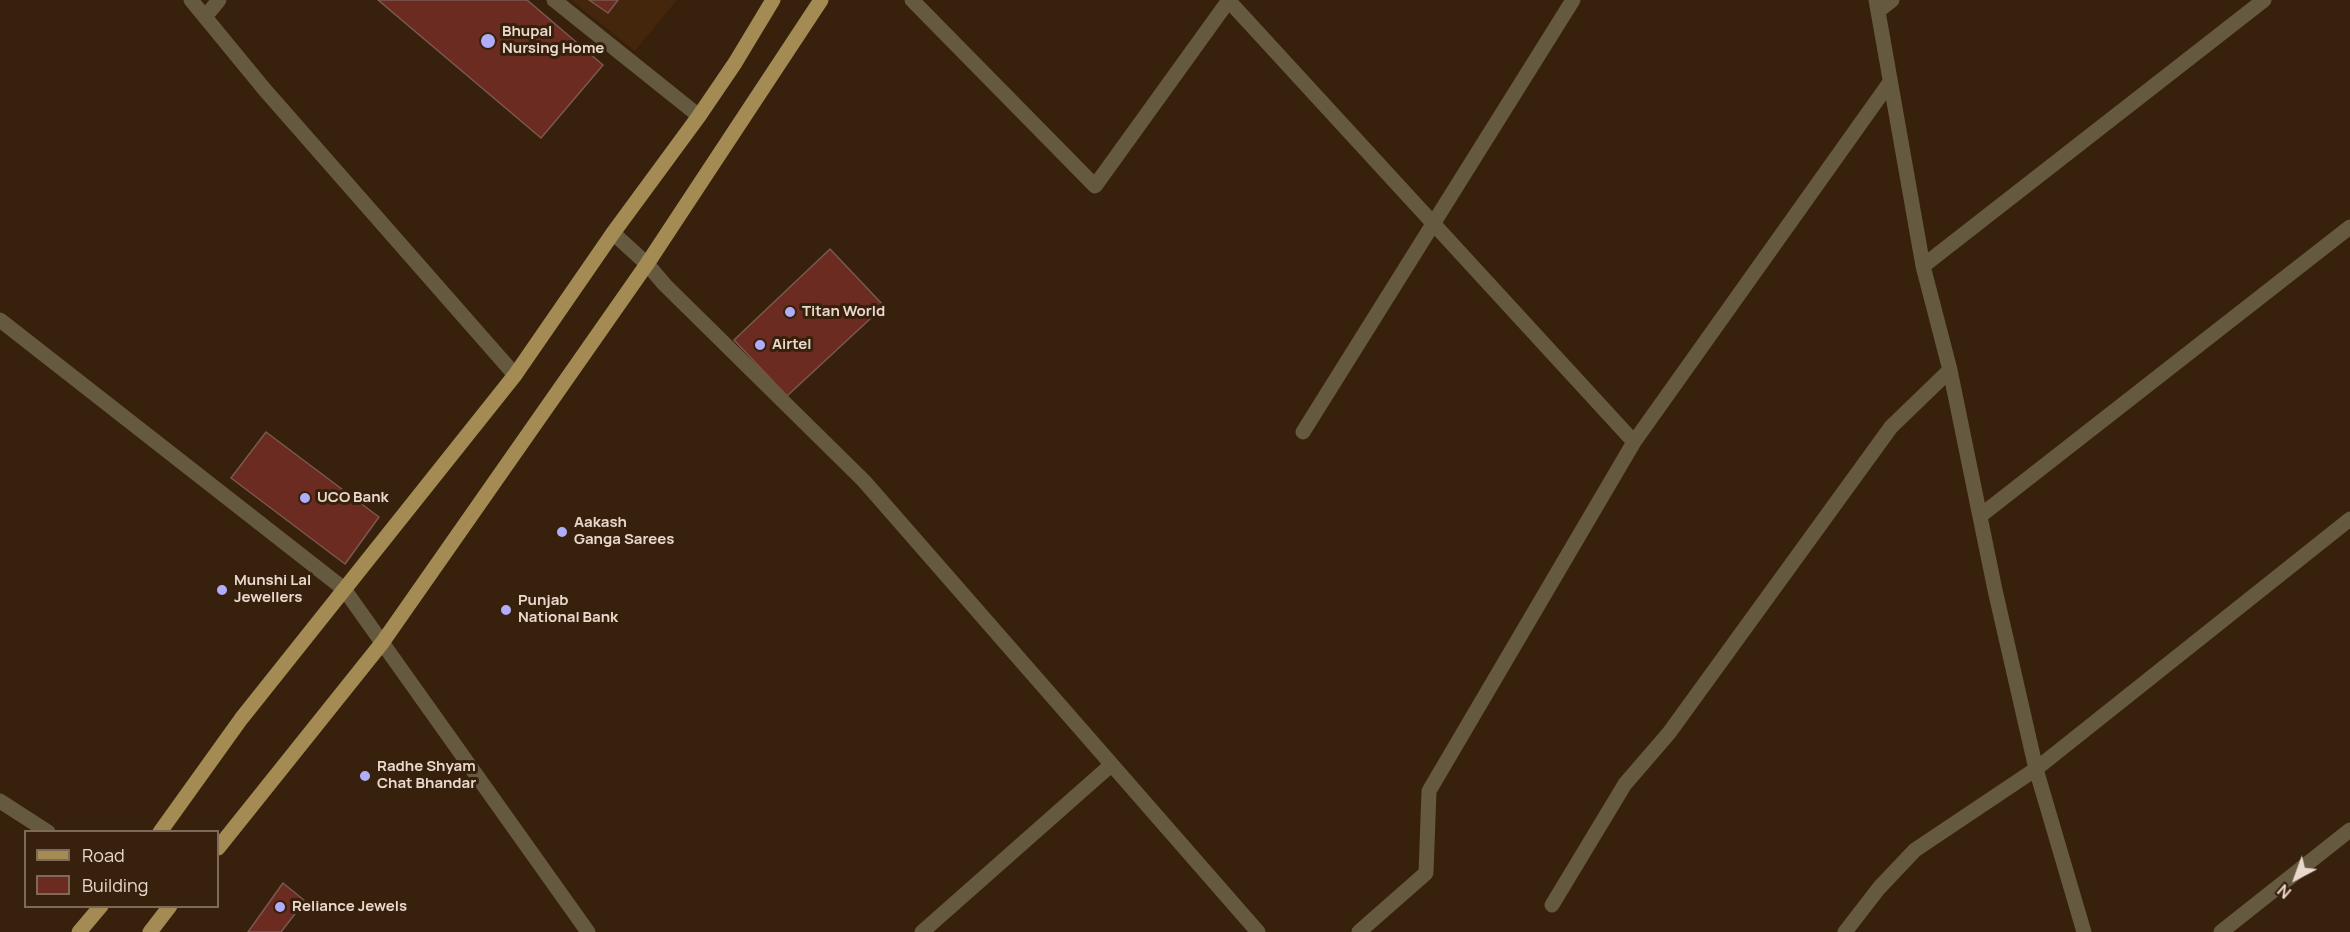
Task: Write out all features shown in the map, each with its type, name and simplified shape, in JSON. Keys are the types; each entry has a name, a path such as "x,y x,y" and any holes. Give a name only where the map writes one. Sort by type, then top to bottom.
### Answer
{"main road":[{"path":"161,830 241,719 515,375 613,233 699,116 735,63 773,0"},
{"path":"219,847 382,643 647,264 821,0"},
{"path":"79,932 99,908"},
{"path":"150,932 168,908"}],"street":[{"path":"191,0 264,90 515,375"},
{"path":"205,17 219,0"},
{"path":"554,0 699,116"},
{"path":"912,0 1095,186 1229,0 1634,442"},
{"path":"1303,432 1573,0"},
{"path":"1892,0 1877,5 1923,266 1950,370 2036,769 2084,932"},
{"path":"1923,266 2264,0"},
{"path":"1359,932 1426,873 1429,791 1634,442 1890,82"},
{"path":"1980,516 2350,227"},
{"path":"613,233 647,264 665,285 864,481 1258,932"},
{"path":"0,320 344,589 588,932"},
{"path":"1551,905 1625,784 1669,733 1891,427 1950,370"},
{"path":"1845,932 1879,888 1915,850 2036,769 2350,519"},
{"path":"922,932 1111,765"},
{"path":"0,801 46,830"},
{"path":"2221,932 2350,830"}],"shaded area":[{"path":"571,0 677,0 635,51"}],"building":[{"path":"378,0 527,0 603,65 541,138"},
{"path":"589,0 618,0 608,13"},
{"path":"830,249 884,306 787,396 734,340"},
{"name":"UCO Bank","path":"266,432 379,517 345,564 231,478"},
{"path":"283,883 305,901 281,932 248,932"}],"place":[{"name":"Bhupal Nursing Home","path":"488,41"},
{"name":"Titan World","path":"790,312"},
{"name":"Airtel","path":"760,345"},
{"name":"UCO Bank","path":"305,498"},
{"name":"Aakash Ganga Sarees","path":"562,532"},
{"name":"Munshi Lal Jewellers","path":"222,590"},
{"name":"Punjab National Bank","path":"506,610"},
{"name":"Radhe Shyam Chat Bhandar","path":"365,776"},
{"name":"Reliance Jewels","path":"280,907"}]}
